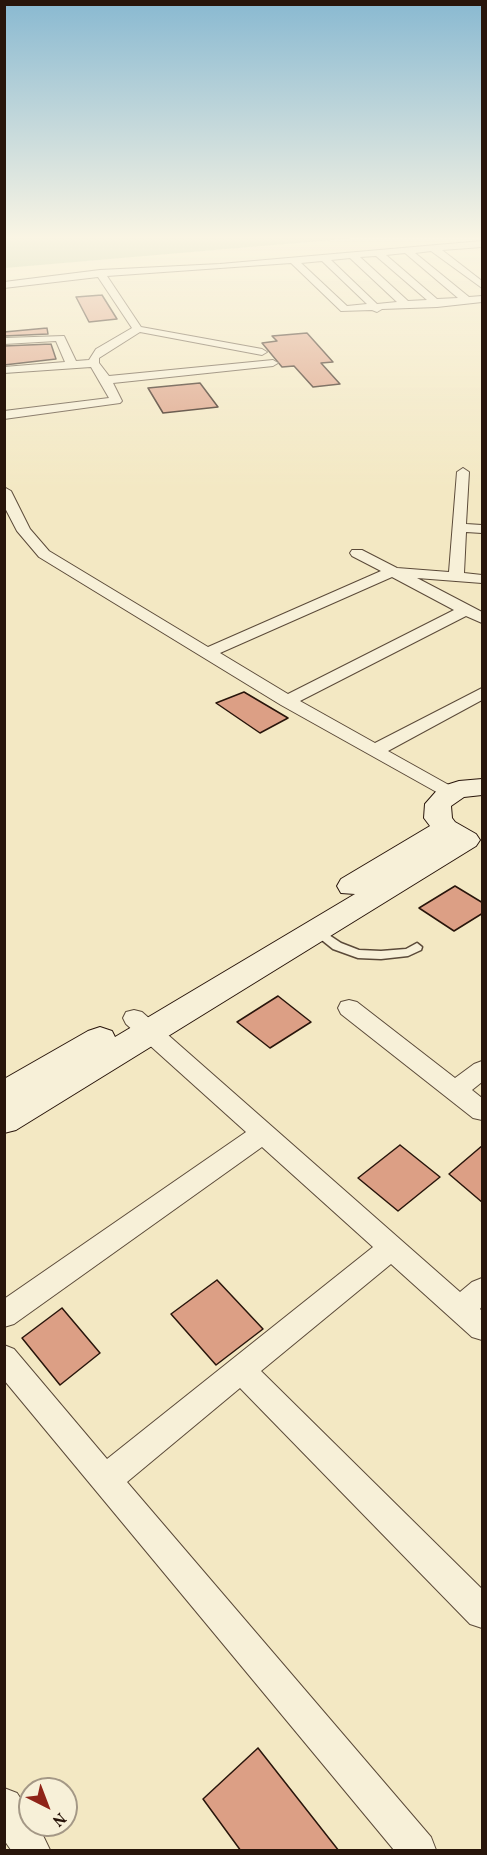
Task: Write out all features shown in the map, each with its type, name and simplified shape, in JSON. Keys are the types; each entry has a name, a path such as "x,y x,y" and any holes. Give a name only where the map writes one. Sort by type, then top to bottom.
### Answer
{"street":[{"path":"134,323 138,329 262,352"},
{"path":"4,415 111,403 117,398 94,363 94,357 100,351 125,339 138,329"},
{"path":"4,340 60,338 72,365"},
{"path":"4,370 94,363"},
{"path":"106,380 273,363"},
{"path":"180,372 188,382"},
{"path":"456,577 463,472"},
{"path":"4,492 24,531 44,554 374,752 449,793"},
{"path":"458,527 483,529"},
{"path":"357,554 483,618"},
{"path":"207,653 392,572 483,579"},
{"path":"287,700 465,610"},
{"path":"374,752 483,693"},
{"path":"465,837 438,818 436,811 438,804 449,793 459,789 483,787"},
{"path":"4,1095 142,1025 317,931 465,837"},
{"path":"4,1120 142,1025 465,837"},
{"path":"349,1008 483,1111"},
{"path":"142,1025 483,1328"},
{"path":"456,1090 483,1070"},
{"path":"4,1315 264,1132"},
{"path":"105,1480 392,1247"},
{"path":"461,1308 483,1290"},
{"path":"4,1358 418,1851"},
{"path":"241,1370 483,1612"},
{"path":"4,1806 32,1851"}],"lane":[{"path":"317,931 337,946 358,954 381,955 408,952 417,947"}],"building":[{"path":"47,328 48,334 4,336 4,332"},
{"path":"307,333 333,362 321,363 340,384 313,387 294,366 282,367 262,343 277,341 272,336"},
{"path":"51,344 56,359 4,365 4,346"},
{"path":"200,383 218,407 163,413 148,388"},
{"path":"244,692 288,718 260,733 216,703"},
{"path":"455,886 483,903 483,913 454,931 419,908"},
{"path":"278,996 311,1022 270,1048 237,1022"},
{"path":"400,1145 440,1177 398,1211 358,1178"},
{"path":"483,1145 483,1203 449,1174"},
{"path":"217,1280 263,1329 216,1365 171,1314"},
{"path":"62,1308 100,1353 60,1385 22,1338"},
{"path":"258,1748 339,1851 241,1851 203,1799"}]}
